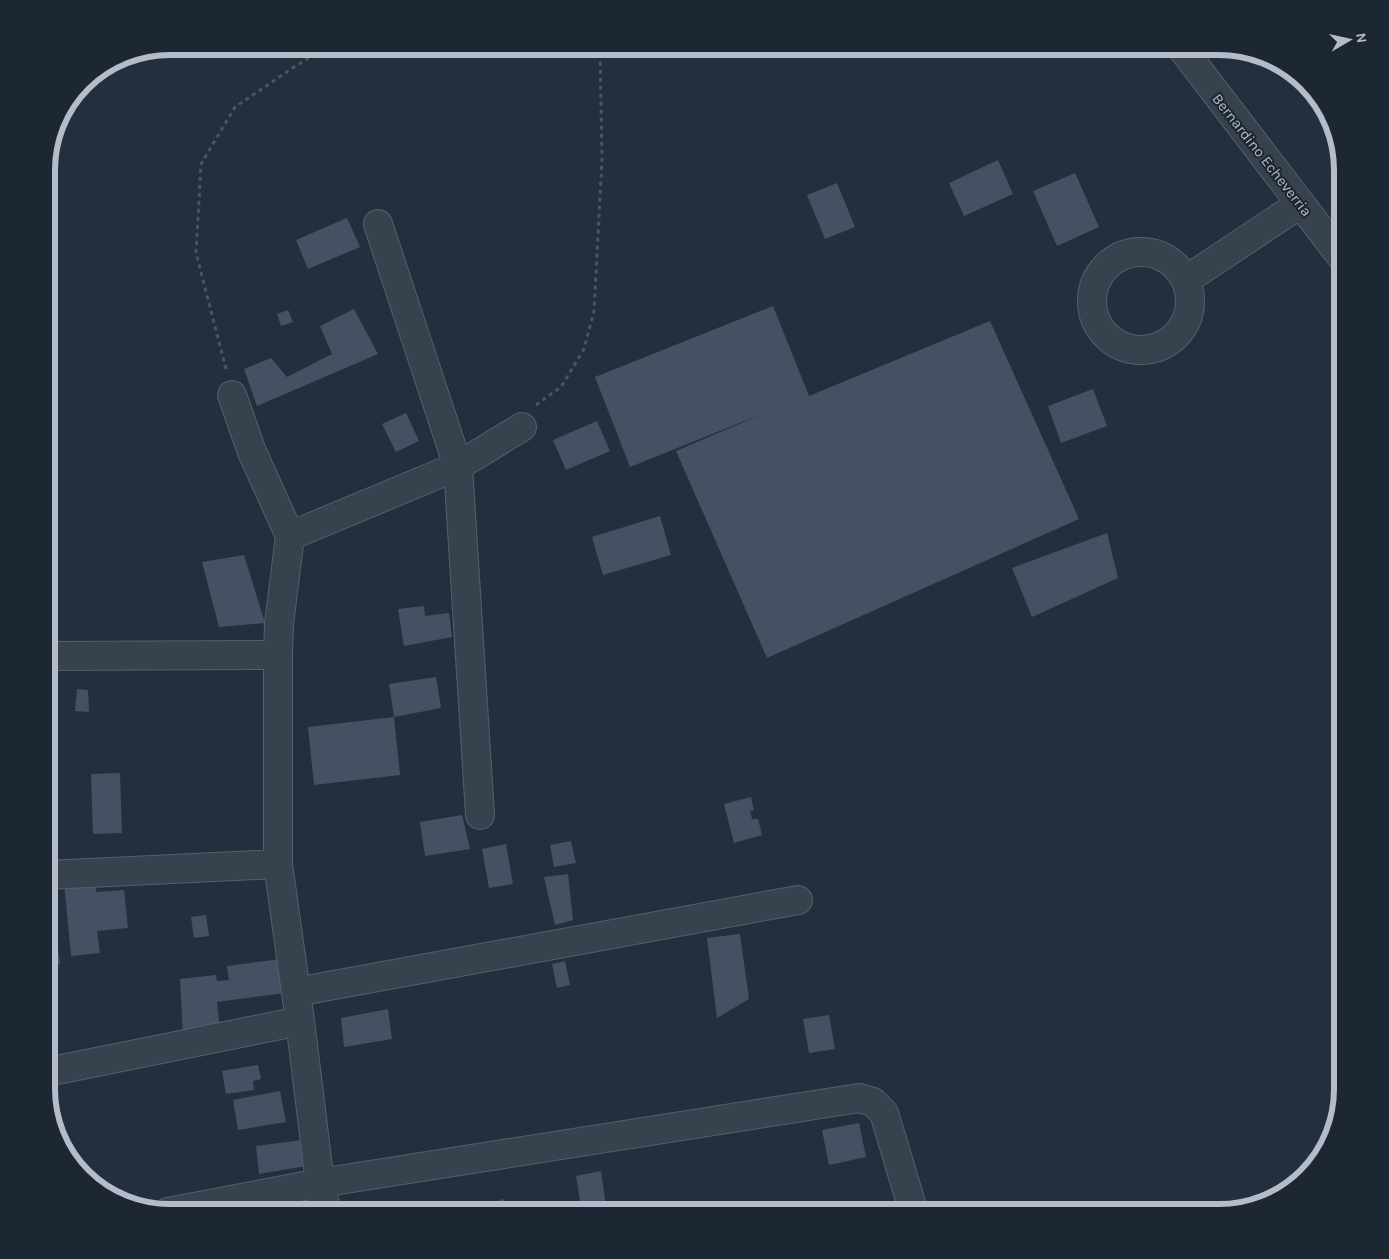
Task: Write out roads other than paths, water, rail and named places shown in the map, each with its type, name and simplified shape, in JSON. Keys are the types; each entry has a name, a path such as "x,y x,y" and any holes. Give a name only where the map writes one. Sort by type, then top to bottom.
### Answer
{"street":[{"name":"Bernardino Echeverria","path":"1185,55 1334,247"},
{"path":"1186,280 1300,204"},
{"path":"378,224 458,466 480,815"},
{"path":"232,395 252,452 290,536 279,624 278,864 320,1183 325,1204"},
{"path":"290,536 458,466 522,427"},
{"path":"55,656 278,655"},
{"path":"55,875 278,864"},
{"path":"296,992 798,900"},
{"path":"55,1070 300,1021"},
{"path":"210,1204 320,1183 859,1098 873,1102 884,1113 911,1204"}]}
